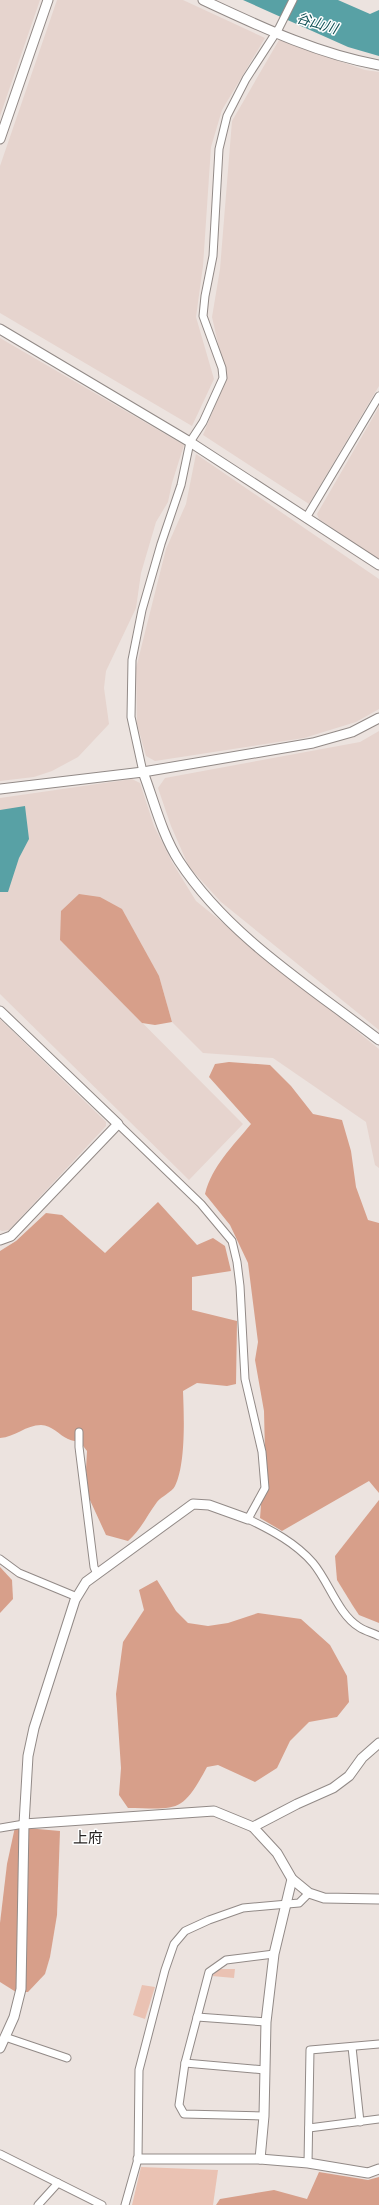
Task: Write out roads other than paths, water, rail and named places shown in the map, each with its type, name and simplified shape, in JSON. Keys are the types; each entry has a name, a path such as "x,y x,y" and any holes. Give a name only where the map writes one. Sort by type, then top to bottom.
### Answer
{"street":[{"path":"0,139 48,0"},
{"path":"203,0 349,58 379,65"},
{"path":"293,0 226,116 219,149 213,256 205,296 203,316 222,368 223,378 202,422 190,442 181,485 161,544 142,610 132,660 131,717 143,772 163,828 179,860 204,896 260,949 379,1040"},
{"path":"0,329 190,442 379,565"},
{"path":"306,518 379,396"},
{"path":"0,789 143,772 313,743 352,732 379,718"},
{"path":"0,1011 201,1204 232,1241 237,1262 240,1286 245,1379 257,1424 265,1488 248,1519"},
{"path":"0,1240 11,1236 118,1124"},
{"path":"79,1432 79,1447 94,1567 97,1574"},
{"path":"0,2048 14,2018 21,1989 25,1788 34,1728 77,1597 86,1582 192,1504 209,1505 248,1519 276,1533 312,1562 329,1586 343,1612 359,1627 379,1636"},
{"path":"0,1559 19,1573 77,1597"},
{"path":"253,1827 297,1804 334,1788 349,1776 362,1758 379,1742"},
{"path":"0,1828 24,1824 214,1812 253,1827 277,1853 292,1879 309,1893 324,1898 379,1899"},
{"path":"260,2159 264,2116 266,2022 274,1954 292,1879"},
{"path":"125,2205 138,2159 139,2070 164,1970 174,1944 185,1930 209,1920 243,1908 299,1903 309,1893"},
{"path":"264,2116 184,2114 180,2104 185,2063 209,1972 226,1960 274,1954"},
{"path":"197,2017 266,2022"},
{"path":"5,2037 67,2058"},
{"path":"308,2163 310,2050 379,2044"},
{"path":"352,2047 360,2122"},
{"path":"185,2063 265,2070"},
{"path":"309,2128 379,2119"},
{"path":"0,2154 102,2205"},
{"path":"138,2159 260,2159 308,2163 368,2173 379,2169"},
{"path":"38,2205 58,2183"}],"water":[{"name":"谷山川","path":"243,0 338,0 370,14 379,10 379,56 348,47"},
{"path":"25,806 29,839 19,858 8,892 0,892 0,810"}],"district":[{"name":"上府","path":"88,1838"}]}
